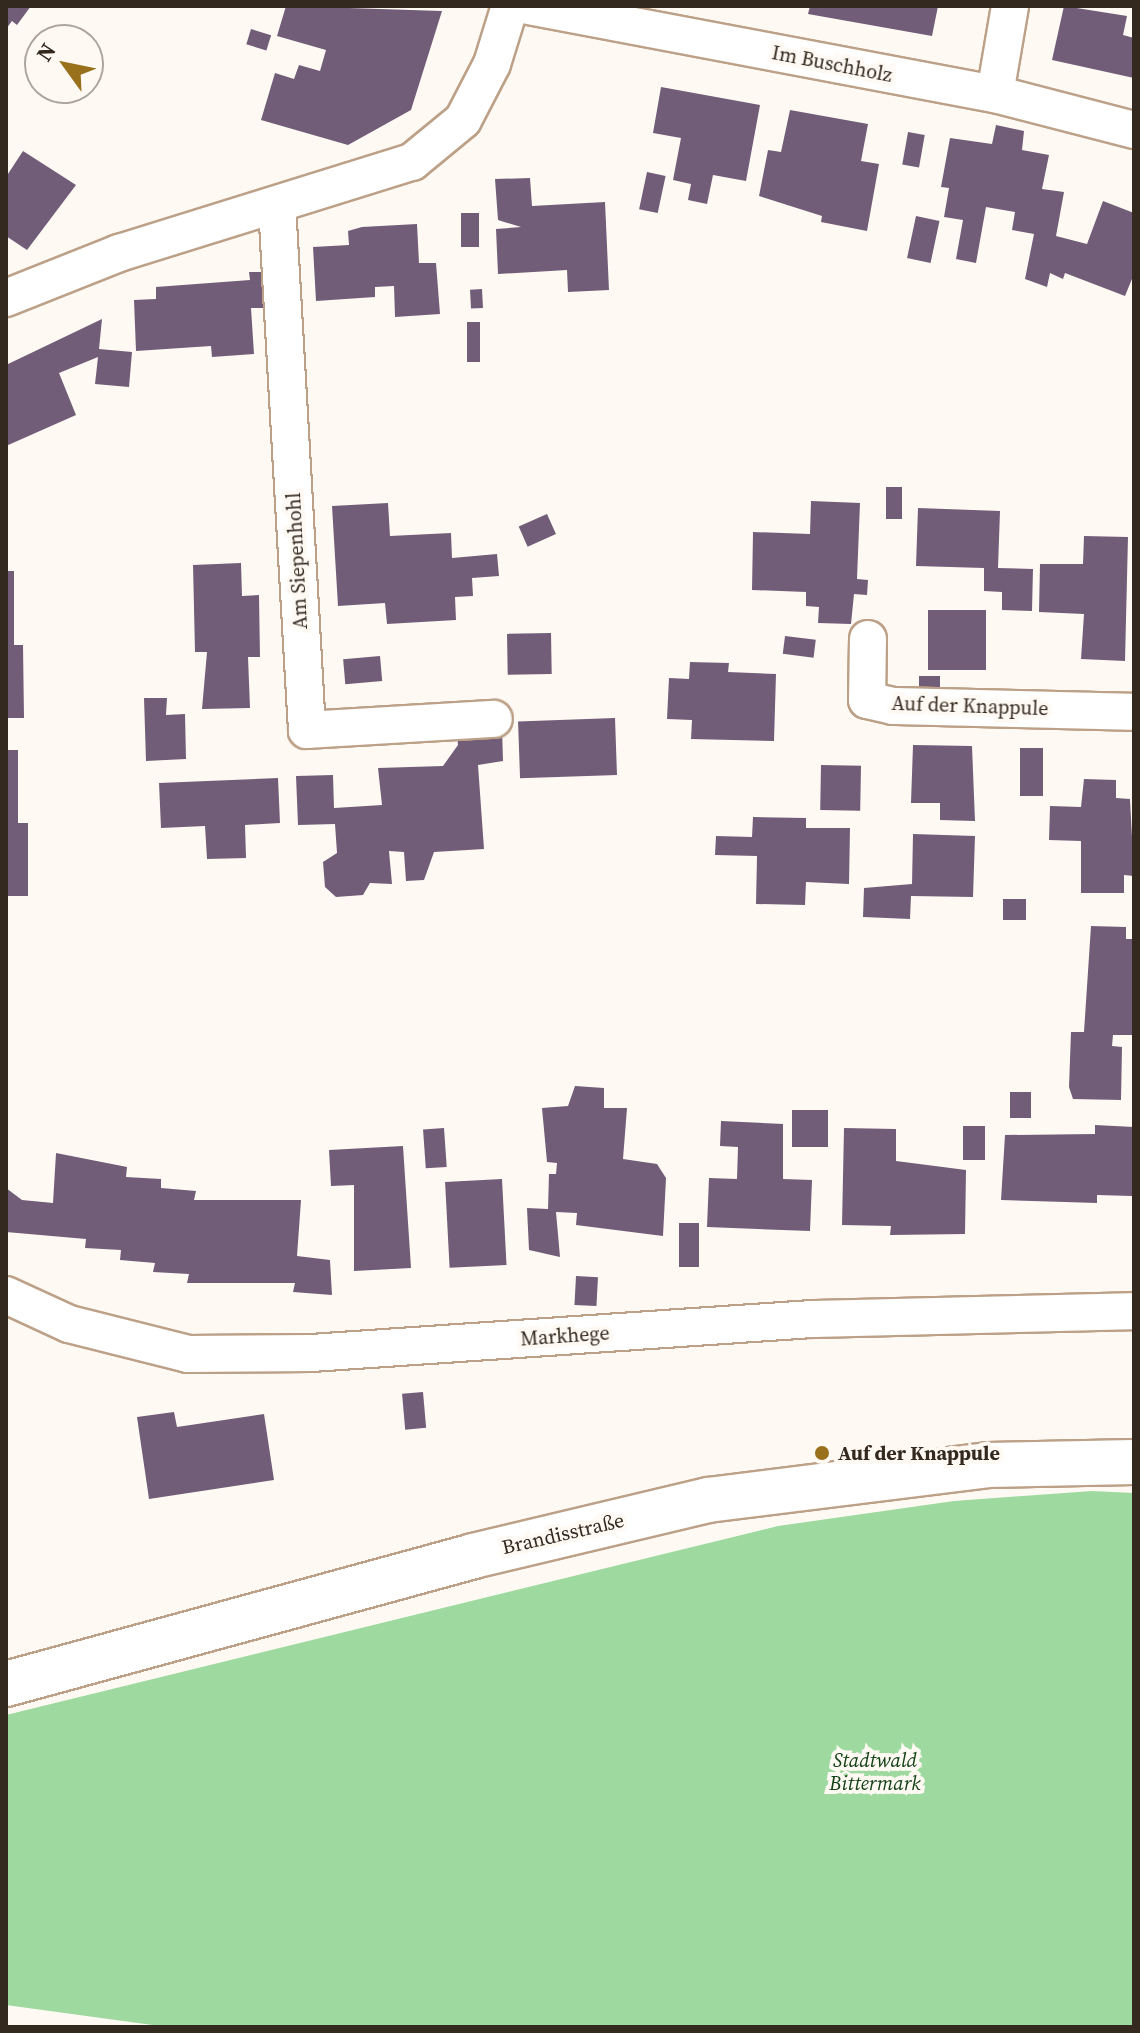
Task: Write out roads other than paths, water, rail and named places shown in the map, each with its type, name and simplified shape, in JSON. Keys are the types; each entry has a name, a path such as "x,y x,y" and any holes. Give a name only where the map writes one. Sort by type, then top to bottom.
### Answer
{"street":[{"path":"6,298 119,253 412,162 463,120 492,64 510,6"},
{"name":"Im Buschholz","path":"528,6 995,94 1134,130"},
{"path":"995,94 1010,6"},
{"name":"Am Siepenhohl","path":"277,205 307,730 494,719"},
{"name":"Auf der Knappule","path":"868,639 867,700 893,706 1134,712"},
{"name":"Markhege","path":"6,1295 69,1324 188,1354 311,1353 812,1319 1134,1311"},
{"name":"Brandisstraße","path":"6,1684 473,1556 708,1500 988,1465 1134,1462"}],"place":[{"name":"Auf der Knappule","path":"822,1453"}],"park label":[{"name":"Stadtwald Bittermark","path":"875,1772"}]}
